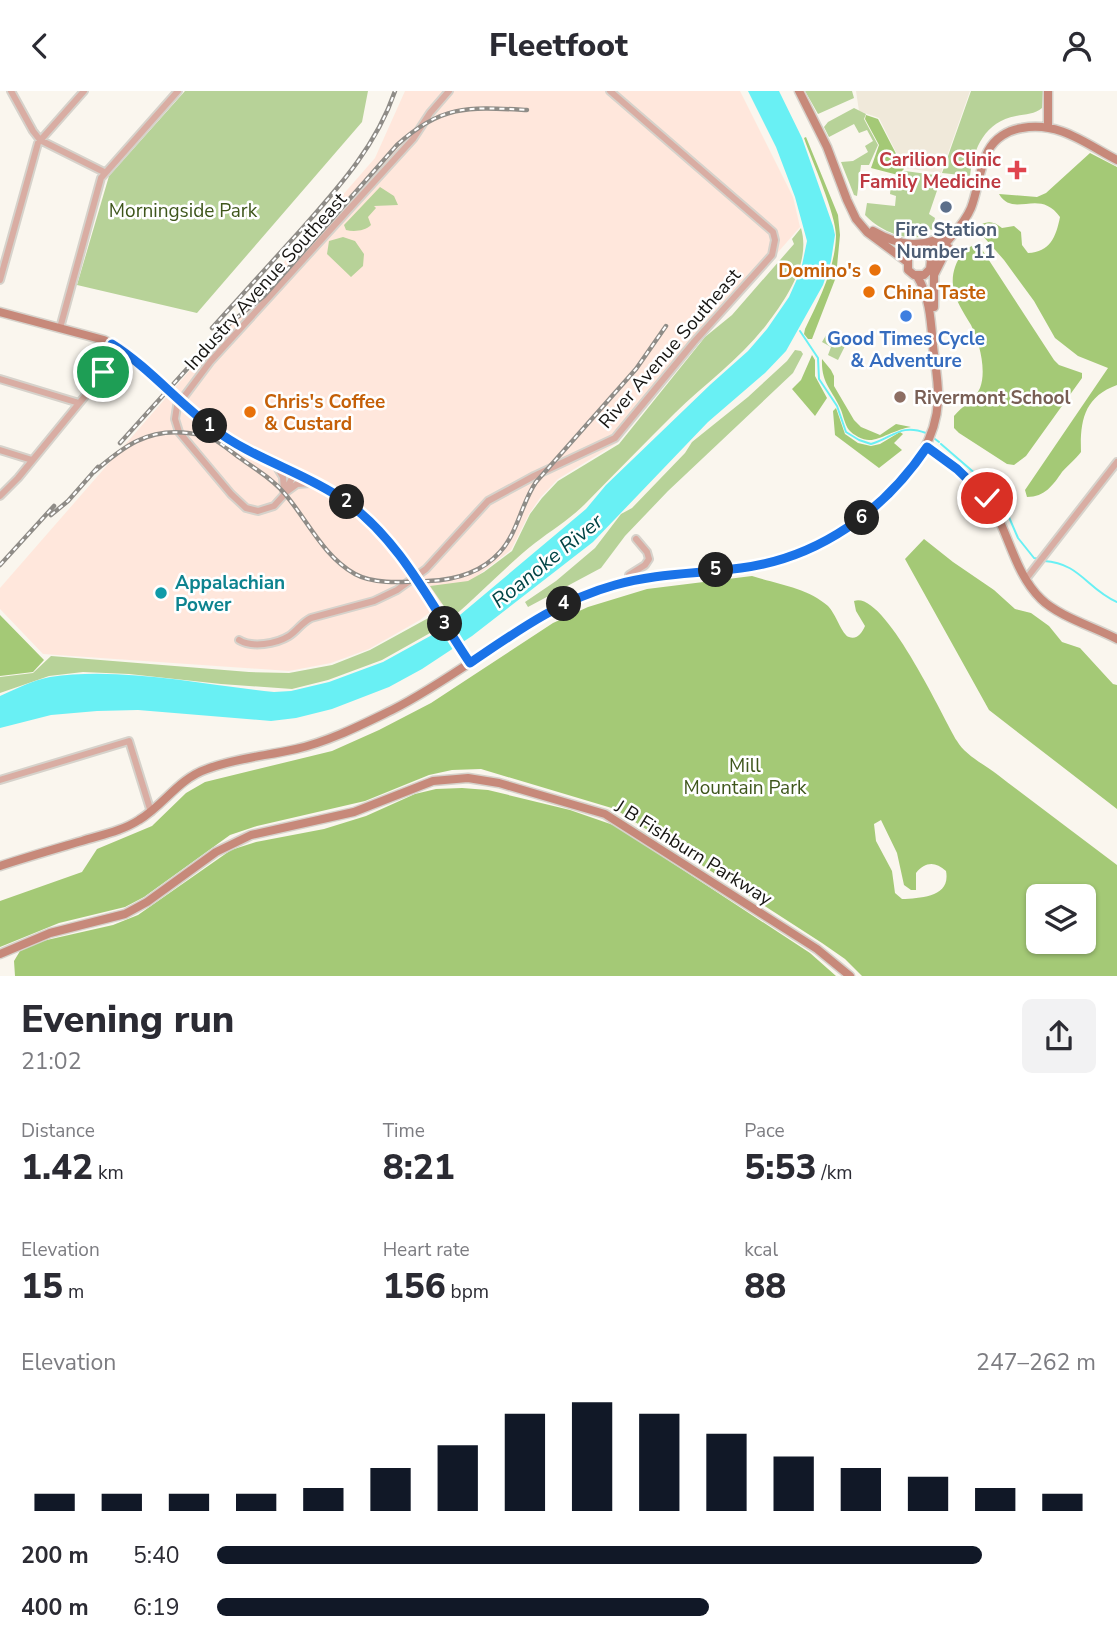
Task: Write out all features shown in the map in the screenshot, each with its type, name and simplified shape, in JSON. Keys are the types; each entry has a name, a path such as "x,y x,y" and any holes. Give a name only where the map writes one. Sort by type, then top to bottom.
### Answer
{"main road":[{"path":"0,866 125,827 151,812 179,784 196,773 238,759 297,749 331,738 414,699 555,608 592,592 656,576 759,565 808,549 870,512 892,491 927,447 938,401 928,302 924,288 917,276 908,270 906,261 867,232 860,223 847,200 827,147 799,91"},
{"path":"1048,91 1048,126"},
{"path":"932,333 935,316 933,286 937,265 965,224 984,161 997,140 1017,128 1048,126 1067,132 1117,160"},
{"path":"860,223 904,244 919,245 937,240 966,216"},
{"path":"917,276 924,275 931,268 935,256 966,216"},
{"path":"925,252 947,240"},
{"path":"890,247 912,253"},
{"path":"906,261 912,253 919,250 925,252 931,260 928,302"},
{"path":"0,312 112,344 127,353 193,413 228,439 346,501 375,526 415,578 470,663"},
{"path":"927,447 957,469 987,498 1026,579 1038,597 1051,607 1117,639"},
{"name":"J B Fishburn Parkway","path":"0,954 50,933 125,914 147,902 216,852 251,835 354,812 433,781 468,778 499,783 605,814 817,949 850,976"}],"street":[{"path":"11,91 40,140 104,172"},
{"path":"0,280 40,140 84,91"},
{"path":"60,328 96,192 104,172 178,91"},
{"name":"Industry Avenue Southeast","path":"284,493 274,506 263,511 241,505 179,432 175,419 177,406 210,362 413,139 449,91"},
{"name":"River Avenue Southeast","path":"239,640 250,644 278,641 291,635 302,622 311,618 374,601 397,590 431,564 488,501 534,476 608,443 621,433 694,342 772,255 775,240 769,229 610,91"},
{"path":"0,496 103,372 112,344"},
{"path":"0,379 79,403"},
{"path":"0,450 32,460"},
{"path":"268,459 280,470 284,493"},
{"path":"1026,579 1117,462"},
{"path":"284,493 295,472"},
{"path":"284,493 297,484 316,483"},
{"path":"629,581 629,575 645,565 649,559 647,552 636,539"},
{"path":"0,780 129,741 151,812"}],"shaded area":[{"path":"405,91 740,91 793,197 800,227 672,374 617,443 558,479 540,498 511,550 420,620 369,649 331,663 289,671 43,654 0,609 0,588 375,158"},
{"path":"856,91 970,91 941,173 904,168 879,118 859,111"}],"green space":[{"name":"Morningside Park","path":"185,91 368,91 362,122 197,313 77,285 109,176"},
{"path":"805,91 852,91 854,98 818,114"},
{"path":"971,91 1043,91 1042,108 1033,113 1005,119 989,130 978,146 970,176 942,173"},
{"path":"854,108 866,114 864,119 878,145 869,165 861,165 857,196 854,195 841,162 853,161 868,152 865,146 873,141 867,130 859,133 854,124 829,137 824,127"},
{"path":"866,115 878,119 904,169 898,175 871,168 879,145 865,119"},
{"path":"806,137 838,215 840,235 836,277 812,339 808,339 804,334 805,329 829,272 836,236 832,215 804,138"},
{"path":"1090,153 1117,167 1117,385 1097,396 1086,411 1079,455 1048,489 1039,495 1027,497 1025,490 1108,368 1078,356 1055,338 1034,301 982,235 980,225 989,222 1002,228 1014,226 1021,232 1022,245 1028,253 1042,250 1054,237 1060,217 1044,204 1012,204 999,194 1037,197 1046,193"},
{"path":"905,171 942,176 929,214 935,218 932,230 929,229 920,237 905,237 890,232 865,215 867,203 895,206 896,196 890,194 892,176 899,176"},
{"path":"380,187 394,196 398,205 374,206 376,208 368,217 371,225 359,231 346,230 344,225"},
{"path":"801,228 803,254 795,279 782,303 757,336 579,509 524,552 452,618 430,586 468,581 512,551 530,514 542,498 558,481 619,444 705,337 732,315 794,244 792,239"},
{"path":"343,237 355,241 364,254 363,266 351,277 327,254 329,241"},
{"path":"975,245 981,248 1054,360 1059,365 1082,373 1082,378 1026,456 1014,465 1007,464 954,428 954,416 975,396 983,373 977,339 957,301 953,285 953,273 961,255"},
{"path":"828,332 847,342 838,360 828,355 831,347 822,342"},
{"path":"795,350 803,354 793,373 668,491 625,536 601,568 528,607 525,602 556,581 595,548 621,514 632,508 685,453 692,442 748,397 787,361"},
{"path":"812,355 815,360 815,376 827,398 815,416 792,389 801,380"},
{"path":"822,359 834,376 834,386 861,427 880,435 896,424 911,427 873,440 853,434 825,381"},
{"path":"836,408 845,434 858,443 871,446 880,444 900,432 903,434 894,443 902,450 879,468 835,435 833,411"},
{"path":"924,539 994,590 1015,609 1031,613 1049,626 1062,642 1080,648 1113,684 1117,685 1117,809 989,710 905,559"},
{"name":"Mill Mountain Park","path":"752,576 802,591 820,600 831,610 846,635 854,638 865,626 856,611 854,601 866,603 881,615 896,634 965,751 1117,865 1117,976 862,976 845,959 822,943 615,809 481,769 452,770 429,775 365,801 257,826 230,835 144,897 125,907 59,923 0,947 0,901 82,872 97,849 152,826 186,793 205,782 332,751 379,730 431,703 553,623 588,607 647,589","holes":["881,820 897,853 904,885 911,890 916,890 916,873 923,867 934,864 946,871 944,886 926,897 902,899 895,893 892,871 876,841 874,824"]},
{"path":"0,615 44,660 33,672 0,676"},
{"path":"432,616 439,628 382,660 328,680 292,689 83,672 49,676 0,693 0,677 33,673 51,656 289,673 332,665 370,650"},
{"path":"436,789 488,790 570,810 616,826 810,953 836,976 15,976 14,961 20,951 38,942 113,925 138,915 231,850 256,842 324,829 366,816 415,794"}],"water":[{"name":"Roanoke River","path":"748,91 779,91 802,138 835,235 831,261 823,285 786,351 765,373 708,422 593,542 472,636 422,669 389,687 332,709 271,721 138,710 97,711 51,715 0,728 0,696 50,677 77,674 133,675 274,692 329,682 383,662 454,620 586,509 606,485 748,351 789,297 801,270 807,241 795,197 776,147"}],"waterway":[{"path":"800,331 818,358 819,379 837,406 846,432 871,444 903,431 917,430 926,433"},
{"path":"935,439 939,442"},
{"path":"941,444 999,494 1018,538 1034,558 1039,559"},
{"path":"1044,561 1075,571 1117,602"}],"railway":[{"path":"212,328 341,183 377,131 395,91"},
{"path":"120,443 224,328 264,296 397,145 428,122 443,115 489,108 527,110"},
{"path":"94,472 126,447 160,433 204,436 220,443 275,484 325,548 355,574 390,582 458,577 485,565 500,552 511,536 536,482 636,369 666,326"},
{"path":"51,515 68,501 98,467"},
{"path":"0,565 54,506"}],"place":[{"name":"Carilion Clinic Family Medicine","path":"1017,170"},
{"name":"Fire Station Number 11","path":"946,207"},
{"name":"Domino's","path":"875,270"},
{"name":"China Taste","path":"869,292"},
{"name":"Good Times Cycle & Adventure","path":"906,316"},
{"name":"Rivermont School","path":"900,397"},
{"name":"Chris's Coffee & Custard","path":"250,412"},
{"name":"Appalachian Power","path":"161,593"}],"route":[{"path":"103,372 112,344 138,362 193,413 228,439 346,501 386,538 418,581 470,663 555,608 592,592 637,579 775,562 828,540 870,512 892,491 927,447 976,485 987,498"}]}
